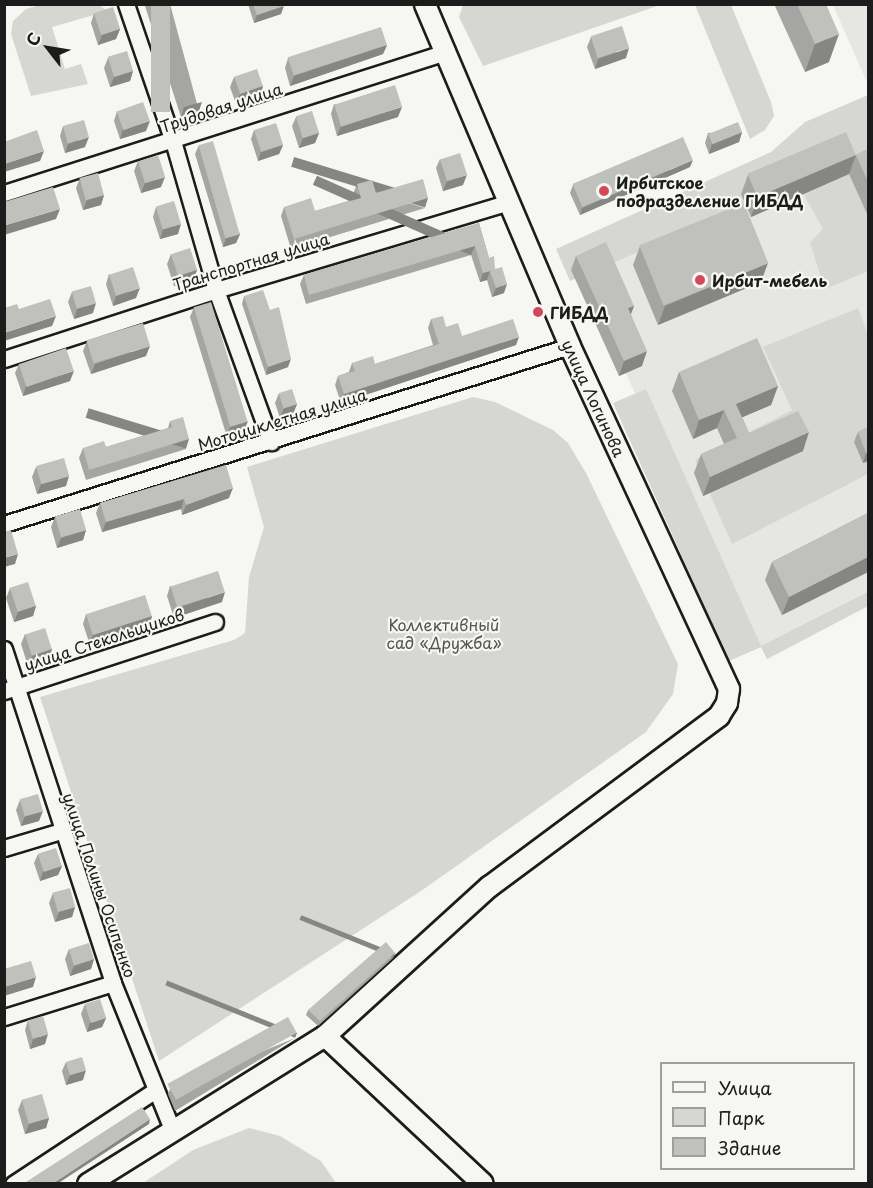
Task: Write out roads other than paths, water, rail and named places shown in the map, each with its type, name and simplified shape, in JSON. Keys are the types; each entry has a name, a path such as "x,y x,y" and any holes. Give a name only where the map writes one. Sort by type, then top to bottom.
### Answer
{"street":[{"path":"126,4 173,141 216,290 271,442"},
{"name":"улица Логинова","path":"325,1036 489,887 719,716 727,703 729,689 570,346 447,52 424,4"},
{"name":"Трудовая улица","path":"4,193 447,52"},
{"name":"Транспортная улица","path":"4,359 216,290 510,202"},
{"name":"Мотоциклетная улица","path":"4,524 271,442 570,346"},
{"name":"улица Стекольщиков","path":"11,689 215,622"},
{"name":"улица Полины Осипенко","path":"4,649 11,689 114,983 154,1091 172,1129"},
{"path":"4,848 61,831"},
{"path":"4,1017 114,983"},
{"path":"88,1184 172,1129 325,1036 483,1184"},
{"path":"13,1184 154,1091"}],"place":[{"name":"Ирбитское подразделение ГИБДД","path":"604,191"},
{"name":"Ирбит-мебель","path":"700,280"},
{"name":"ГИБДД","path":"538,312"}],"park label":[{"name":"Коллективный сад «Дружба»","path":"444,633"}]}
